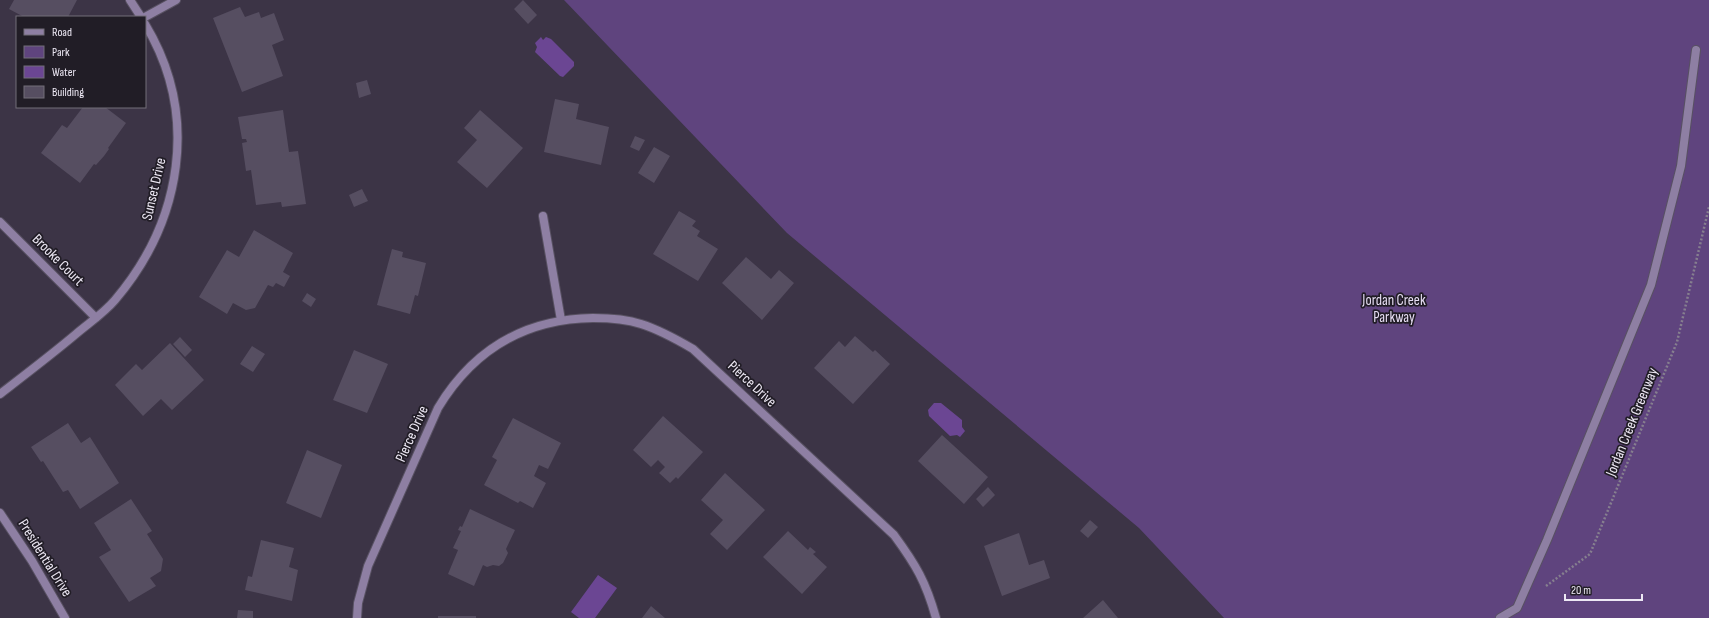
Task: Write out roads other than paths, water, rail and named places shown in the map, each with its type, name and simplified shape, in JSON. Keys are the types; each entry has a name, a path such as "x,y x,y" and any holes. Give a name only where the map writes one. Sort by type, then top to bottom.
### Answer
{"street":[{"path":"130,0 140,16"},
{"path":"146,16 176,0"},
{"name":"Sunset Drive","path":"0,394 96,318 114,301 142,264 158,234 169,204 175,172 177,145 175,108 168,77 154,39 146,26"},
{"path":"1500,618 1517,608 1547,540 1651,285 1681,166 1696,50"},
{"path":"543,216 561,320"},
{"name":"Brooke Court","path":"0,222 96,318"},
{"name":"Pierce Drive","path":"357,618 358,603 368,566 438,408 449,390 470,365 495,345 526,330 561,320 613,318 640,323 665,332 693,349 894,535 916,565 929,593 936,618"},
{"name":"Presidential Drive","path":"0,513 32,561 65,618"}],"water":[{"path":"541,37 543,40 546,37 551,39 574,62 574,66 563,77 560,76 535,52 537,47 535,43"},
{"path":"934,403 941,403 962,420 962,427 965,431 960,437 957,435 950,436 929,416 928,410"},
{"path":"598,575 617,588 595,618 579,618 571,612"}],"park label":[{"name":"Jordan Creek Parkway","path":"1394,308"}]}
